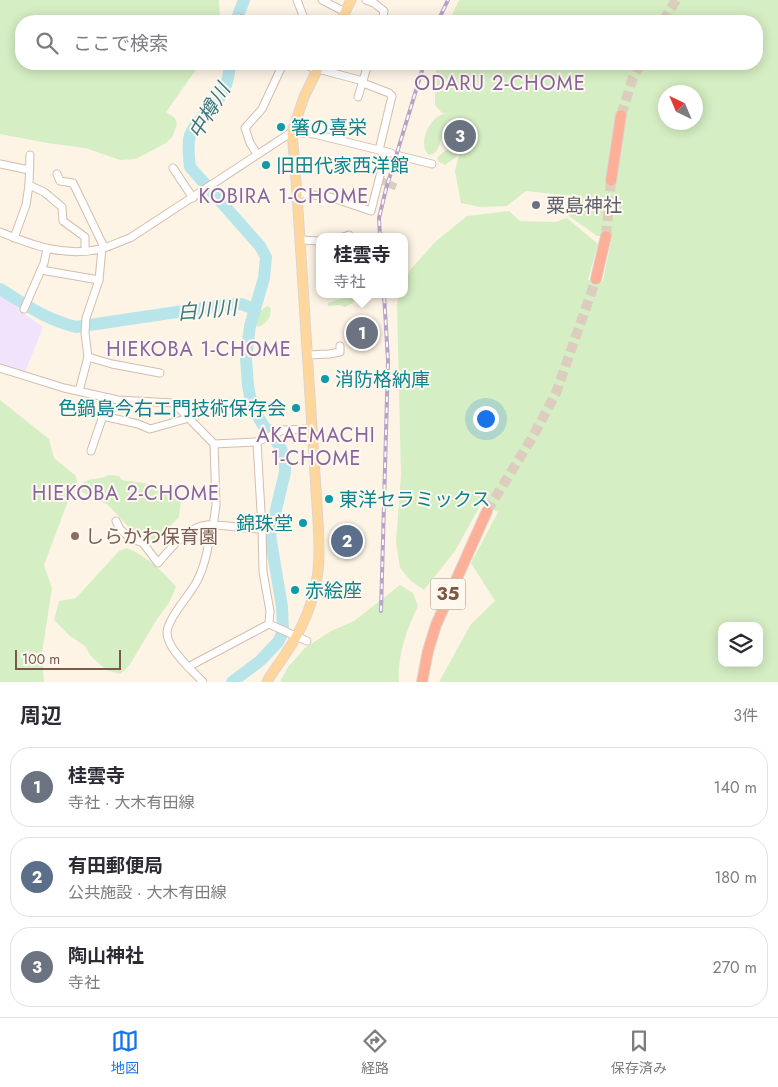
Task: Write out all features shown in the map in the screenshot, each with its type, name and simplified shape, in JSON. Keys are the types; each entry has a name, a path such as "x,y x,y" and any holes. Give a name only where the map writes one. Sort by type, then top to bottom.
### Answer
{"highway":[{"path":"611,180 620,115"},
{"path":"596,279 606,236"},
{"name":"35","path":"422,682 436,625 487,511"}],"main road":[{"path":"344,15 351,0"},
{"path":"266,682 313,596 320,554 298,193 292,132 304,97 317,70"}],"street":[{"path":"302,0 297,0 303,15"},
{"path":"322,0 345,12"},
{"path":"366,0 375,1 384,12 383,15"},
{"path":"258,154 250,143 245,128 262,109 280,70"},
{"path":"298,193 330,197 371,211 388,153 392,96 363,82 324,70"},
{"path":"358,97 366,70"},
{"path":"0,232 55,251 103,248 130,238 194,198 292,132 314,134 432,164"},
{"path":"14,238 26,205 30,154"},
{"path":"0,164 29,170"},
{"path":"172,168 194,198"},
{"path":"58,174 60,181 74,183 103,248 99,280 86,318 85,333 88,357 79,391"},
{"path":"29,185 44,192 62,207 63,221 85,237 85,250"},
{"path":"300,240 316,241"},
{"path":"24,309 41,270 47,249"},
{"path":"41,270 99,280"},
{"path":"307,355 340,352 340,346"},
{"path":"88,357 112,364 160,373"},
{"path":"0,368 46,383 118,400 174,403 214,444 216,504 207,556 201,573 185,601 173,616 167,634 168,640 181,659 203,682"},
{"path":"91,451 109,398"},
{"path":"103,416 138,424 150,429 189,418"},
{"path":"214,444 256,442 283,430 312,429"},
{"path":"256,442 263,572 270,611 269,624"},
{"path":"116,521 120,529 130,538 144,544 158,563 180,539 193,530 205,525 262,529"},
{"path":"269,624 307,641"},
{"path":"188,667 269,624"}],"shaded area":[{"path":"0,295 8,299 23,313 43,327 25,372 0,363"}],"green space":[{"path":"0,0 219,0 220,15 15,15 15,70 196,70 166,112 175,118 177,124 173,136 166,143 136,159 120,160 85,148 0,134"},
{"path":"459,0 778,0 778,682 439,682 471,624 495,601 471,563 498,512 481,504 455,551 424,590 411,581 400,568 396,542 401,475 398,298 408,298 408,274 410,270 435,242 467,216 509,211 520,221 555,222 567,218 598,244 588,280 603,281 612,236 597,236 569,216 572,196 526,191 507,206 480,207 461,203 455,171 459,155 445,165 439,162 437,158 459,143 470,130 463,124 451,124 444,132 437,150 429,155 424,145 424,139 429,126 443,114 451,114 442,113 435,105 436,70 763,70 763,15 452,15"},
{"path":"344,298 356,298 356,301 345,307 340,305 328,306 328,303"},
{"path":"267,306 271,310 270,316 264,324 258,327 256,325 260,311"},
{"path":"0,400 49,439 54,458 76,476 78,487 68,501 44,565 52,588 42,653 44,682 0,682"},
{"path":"109,475 119,476 122,480 153,485 168,490 181,500 179,517 164,532 148,543 135,534 108,505 80,491 82,483"},
{"path":"127,548 154,564 176,587 169,603 157,619 129,666 120,674 106,670 90,655 85,646 70,636 54,620 59,601 76,598 119,551"},
{"path":"400,585 413,593 418,606 404,643 400,662 399,682 280,682 288,667 305,648 331,631 354,621"}],"waterway":[{"name":"中樽川","path":"238,15 244,0"},
{"name":"白川川","path":"229,70 223,93 199,121 190,135 188,147 190,167 260,246 266,257 264,278 250,326 246,358 248,386 252,406 264,427 270,431 281,449 285,461 285,472 270,535 282,607 283,632 278,642 260,661 232,682"},
{"name":"白川川","path":"0,289 45,316 76,327 224,305 241,304 255,309"}],"tunnel":[{"path":"667,15 676,0"},
{"path":"621,115 637,70"},
{"path":"380,180 396,187"},
{"path":"606,236 611,181"},
{"path":"487,511 532,438 556,393 596,279"}],"railway":[{"path":"441,15 448,0"},
{"path":"380,233 379,218 386,189 422,70"},
{"path":"381,611 388,361 384,298"}],"place":[{"name":"箸の喜栄","path":"281,127"},
{"name":"陶山神社","path":"460,136"},
{"name":"旧田代家西洋館","path":"266,165"},
{"name":"粟島神社","path":"536,205"},
{"name":"桂雲寺","path":"362,333"},
{"name":"消防格納庫","path":"325,379"},
{"name":"色鍋島今右エ門技術保存会","path":"296,408"},
{"name":"東洋セラミックス","path":"329,499"},
{"name":"錦珠堂","path":"303,523"},
{"name":"しらかわ保育園","path":"75,536"},
{"name":"有田郵便局","path":"347,541"},
{"name":"赤絵座","path":"295,590"}],"district":[{"name":"ODARU 2-CHOME","path":"500,83"},
{"name":"KOBIRA 1-CHOME","path":"284,196"},
{"name":"HIEKOBA 1-CHOME","path":"199,349"},
{"name":"AKAEMACHI 1-CHOME","path":"316,446"},
{"name":"HIEKOBA 2-CHOME","path":"126,493"}]}
